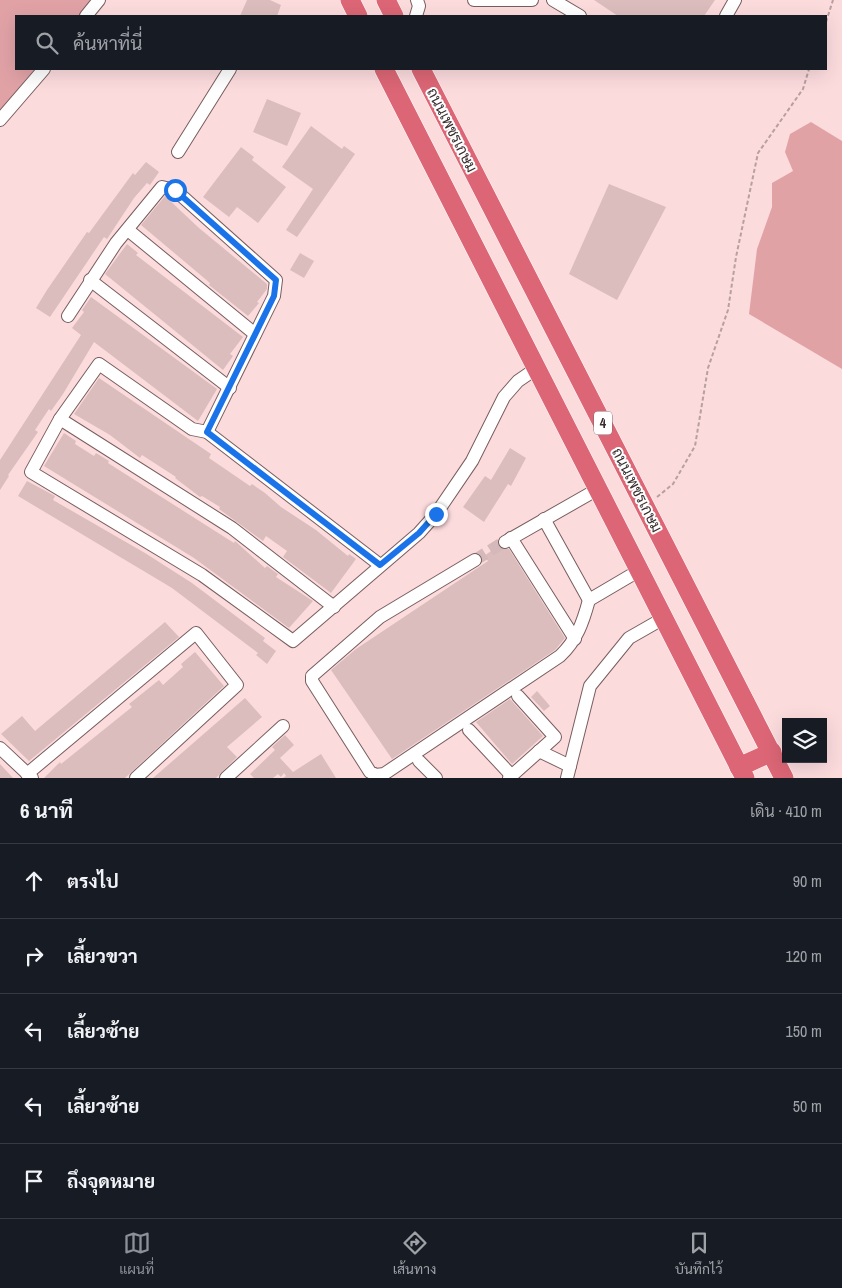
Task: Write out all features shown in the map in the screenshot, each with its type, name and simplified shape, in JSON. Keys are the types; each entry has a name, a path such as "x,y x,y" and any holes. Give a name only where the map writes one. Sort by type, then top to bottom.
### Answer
{"highway":[{"path":"350,0 358,15"},
{"path":"386,0 394,15"},
{"name":"4","path":"385,70 742,773"},
{"name":"ถนนเพชรเกษม","path":"422,70 784,778"},
{"path":"742,773 772,752"}],"street":[{"path":"87,15 99,0"},
{"path":"416,15 419,6 417,0"},
{"path":"474,0 532,0"},
{"path":"553,0 578,15"},
{"path":"727,15 735,0"},
{"path":"0,120 43,70"},
{"path":"178,152 229,70"},
{"path":"68,316 90,280 162,187 175,190 276,280 274,296 207,432"},
{"path":"128,230 255,334"},
{"path":"90,280 230,388"},
{"path":"380,565 207,432 192,429 98,364 60,419 31,472 202,575 293,641 419,533 436,514 472,461 504,396 518,381 537,368"},
{"path":"60,419 232,528 334,607"},
{"path":"575,639 508,540 598,489"},
{"path":"475,560 380,618 312,676 312,681 370,772 376,775 384,774 560,656 575,639 582,626 589,600 544,520"},
{"path":"589,600 640,570"},
{"path":"539,751 568,772 590,686 629,638 664,618"},
{"path":"0,748 30,776 196,633 237,686 136,778"},
{"path":"469,730 510,777 555,737 518,696"},
{"path":"226,778 283,726"},
{"path":"419,761 436,778"}],"path":[{"path":"827,19 833,0"},
{"path":"643,502 655,499 673,484 695,446 708,368 728,310 736,257 758,153 803,89 809,70"}],"shaded area":[{"path":"0,0 90,0 95,9 90,15 15,15 15,70 41,70 0,115"},
{"path":"811,122 842,141 842,369 749,314 757,249 772,207 772,183 793,171 785,152 790,134"}],"building":[{"path":"247,0 270,0 281,5 277,15 240,15"},
{"path":"594,0 715,0 705,15 616,15"},
{"path":"267,99 301,113 287,146 253,132"},
{"path":"311,126 342,149 344,146 355,154 297,237 286,230 313,189 282,167"},
{"path":"241,147 254,157 252,160 286,187 258,223 237,207 229,217 203,197"},
{"path":"146,162 159,172 150,185 147,183 134,198 107,239 104,237 50,317 36,308 87,232 89,233 133,173 135,175"},
{"path":"609,184 666,207 617,300 569,274"},
{"path":"165,196 199,228 267,284 267,289 257,302 259,303 248,316 209,285 210,283 141,225"},
{"path":"127,244 138,253 136,255 243,337 230,354 233,356 223,370 105,274"},
{"path":"300,253 314,261 304,278 290,270"},
{"path":"91,297 217,389 198,421 94,342 63,394 51,411 49,409 35,430 38,432 8,475 0,490 0,460 81,335 72,328 84,312 82,310"},
{"path":"99,378 211,454 209,458 250,486 252,484 281,507 316,530 348,556 349,554 356,559 331,593 283,557 287,551 266,536 263,541 219,509 220,507 202,496 200,497 176,477 142,455 140,458 110,435 74,414"},
{"path":"64,433 76,441 75,444 94,456 96,453 109,461 108,463 234,543 235,541 265,568 267,566 278,574 276,577 313,601 289,628 194,558 44,466"},
{"path":"510,448 526,458 511,486 508,484 484,522 463,507 485,476 491,480"},
{"path":"27,481 55,496 53,500 145,553 192,583 265,638 263,641 276,651 267,664 256,655 258,653 172,588 18,496"},
{"path":"498,546 501,549 509,549 565,638 555,650 392,759 331,670 356,649 488,561 484,556"},
{"path":"165,622 179,637 29,761 1,734 22,716 35,731"},
{"path":"195,652 224,686 125,778 44,778 60,762 61,764 132,707 129,704 159,680 163,685 183,667 181,664"},
{"path":"537,691 550,706 544,711 531,697"},
{"path":"245,698 262,717 227,747 237,757 216,778 153,778"},
{"path":"510,699 543,736 512,764 476,722"},
{"path":"285,735 294,745 280,758 293,772 321,754 336,778 283,778 286,776 284,773 281,777 278,774 273,778 254,778 250,774 275,750 272,747"},
{"path":"0,764 13,778 0,778"}],"tunnel":[{"path":"475,560 504,542"}],"route":[{"path":"175,190 276,280 274,296 207,432 380,565 419,533 436,514"}]}
